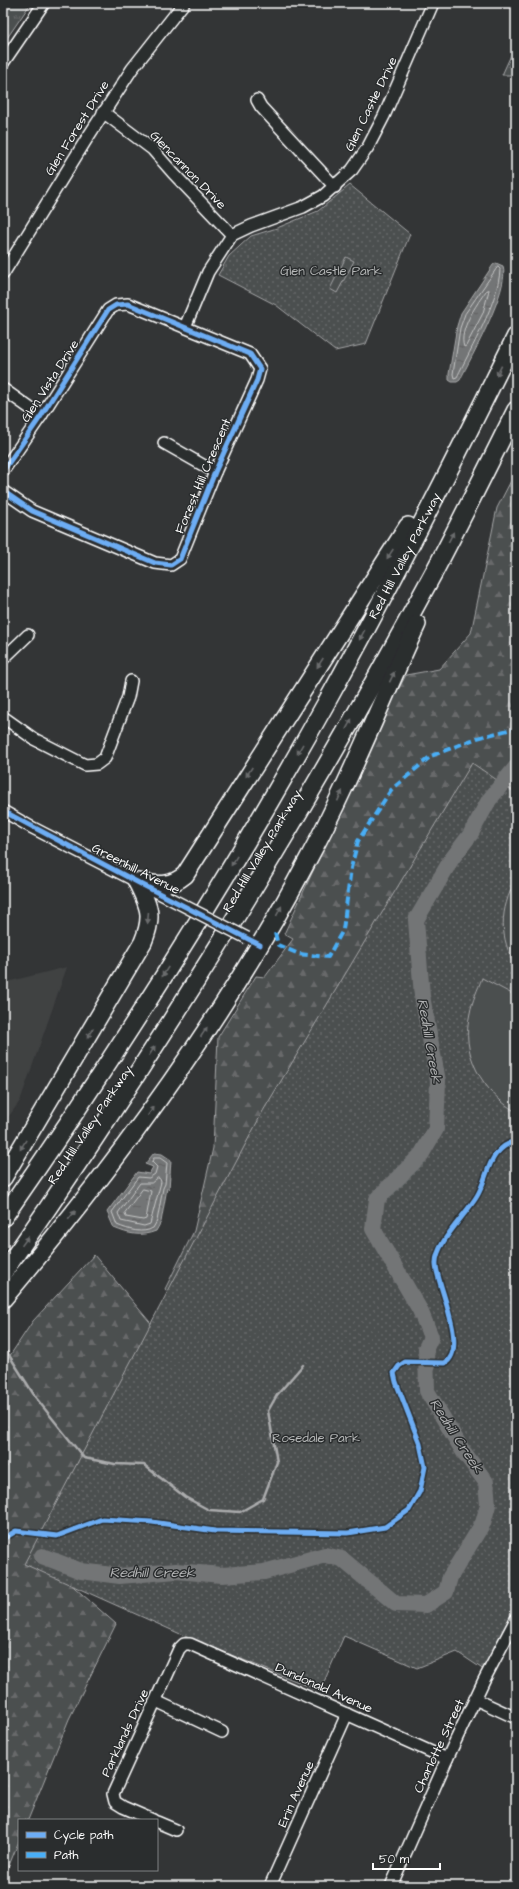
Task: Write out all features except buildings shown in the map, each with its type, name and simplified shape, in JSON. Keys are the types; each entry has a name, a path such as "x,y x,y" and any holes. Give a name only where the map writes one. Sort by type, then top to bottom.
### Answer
{"highway":[{"name":"Red Hill Valley Parkway","path":"3,1218 55,1144 140,1012 222,881 326,703 458,452 516,336"},
{"name":"Red Hill Valley Parkway","path":"3,1273 108,1119 247,899 322,773 434,572 516,410"},
{"path":"136,882 164,885 176,882 185,875 416,514 439,474 458,452"},
{"path":"3,1299 117,1159 199,1039 253,941 306,864 336,805 421,613 434,572"},
{"path":"3,1178 143,942 146,934 149,913 148,903 136,882"}],"street":[{"path":"3,63 44,3"},
{"name":"Glen Castle Drive","path":"232,235 251,226 304,207 335,186 352,170 368,147 433,3"},
{"name":"Glen Forest Drive","path":"3,274 103,112 132,69 180,4"},
{"path":"257,100 261,107 335,186"},
{"name":"Glencannon Drive","path":"103,112 152,149 232,235"},
{"path":"185,327 208,272 232,235"},
{"name":"Forest Hill Crescent","path":"3,491 32,511 155,563 171,565 180,559 215,472 258,380 260,369 250,354 128,304 116,304"},
{"name":"Glen Vista Drive","path":"3,470 42,416 108,310 116,304"},
{"path":"3,389 42,416"},
{"path":"164,443 215,472"},
{"path":"3,659 28,635"},
{"path":"3,717 34,739 85,765 97,764 105,758 128,697 131,681"},
{"name":"Greenhill Avenue","path":"3,811 136,882 253,941"},
{"name":"Charlotte Street","path":"391,1886 447,1759 516,1620"},
{"name":"Parklands Drive","path":"150,1819 123,1808 115,1802 113,1794 179,1649 184,1644 190,1644"},
{"name":"Dundonald Avenue","path":"190,1644 447,1759"},
{"path":"475,1700 516,1718"},
{"path":"156,1701 222,1732"},
{"name":"Erin Avenue","path":"270,1886 348,1714"},
{"path":"158,1822 176,1830"}],"shaded area":[{"path":"67,967 20,1101 3,1124 3,983"}],"green space":[{"path":"3,3 31,3 3,44"},
{"path":"516,44 516,75 502,75"},
{"name":"Glen Castle Park","path":"350,185 410,234 366,344 335,351 276,305 218,275 229,256 251,236 277,228 318,211"},
{"path":"346,257 354,261 337,293 330,289"},
{"path":"516,471 516,872 174,1299 165,1289 194,1231 213,1148 218,1037 256,976 265,977 293,939 284,934 387,710 406,675 439,669 471,633 497,508"},
{"name":"Rosedale Park","path":"472,763 516,793 516,1607 503,1637 484,1670 457,1652 417,1668 344,1636 320,1691 187,1637 24,1564 263,1111"},
{"path":"516,879 516,968 506,945 503,924 506,902"},
{"path":"482,978 516,996 516,1112 493,1093 484,1082 476,1070 471,1057 468,1043 470,1013"},
{"path":"94,1255 189,1369 66,1580 116,1624 69,1719 28,1819 18,1819 18,1843 3,1880 3,1366 33,1321"}],"water":[{"path":"496,263 503,266 504,277 501,290 488,323 460,380 457,382 452,382 449,380 449,374 457,326 461,313 493,265"},
{"path":"154,1153 162,1154 171,1160 169,1189 167,1188 161,1222 156,1231 145,1234 129,1233 114,1228 107,1212 137,1172 149,1174 153,1167 145,1164"}],"waterway":[{"name":"Redhill Creek","path":"42,1556 81,1571 120,1576 176,1571 222,1575 264,1572 325,1555 342,1559 396,1604 426,1605 446,1592 450,1577 483,1523 488,1505 486,1482 463,1451 427,1391 426,1348 431,1337 420,1310 373,1229 377,1199 421,1155 436,1129 438,1081 422,996 416,920 451,860 470,835 489,800 516,767"},
{"path":"7,1352 36,1398 84,1458 115,1464 144,1465 185,1497 209,1510 240,1512 263,1499 277,1462 268,1411 277,1395 303,1365"}],"marked path":[{"path":"275,933 278,945 299,954 328,957 343,930 351,868 358,841 391,790 431,756 477,738 516,728"}],"cycle path":[{"path":"3,471 41,416 108,310 116,305 128,304 250,354 260,369 257,380 215,472 180,559 171,565 155,563 32,511 3,491"},
{"path":"3,811 260,945"},
{"path":"3,1539 16,1531 57,1536 102,1519 152,1522 215,1531 348,1533 385,1527 409,1510 420,1491 425,1467 420,1444 396,1382 394,1373 399,1366 405,1362 445,1363 452,1356 454,1345 453,1331 436,1265 437,1257 445,1239 477,1196 493,1158 503,1147 516,1141"}]}
